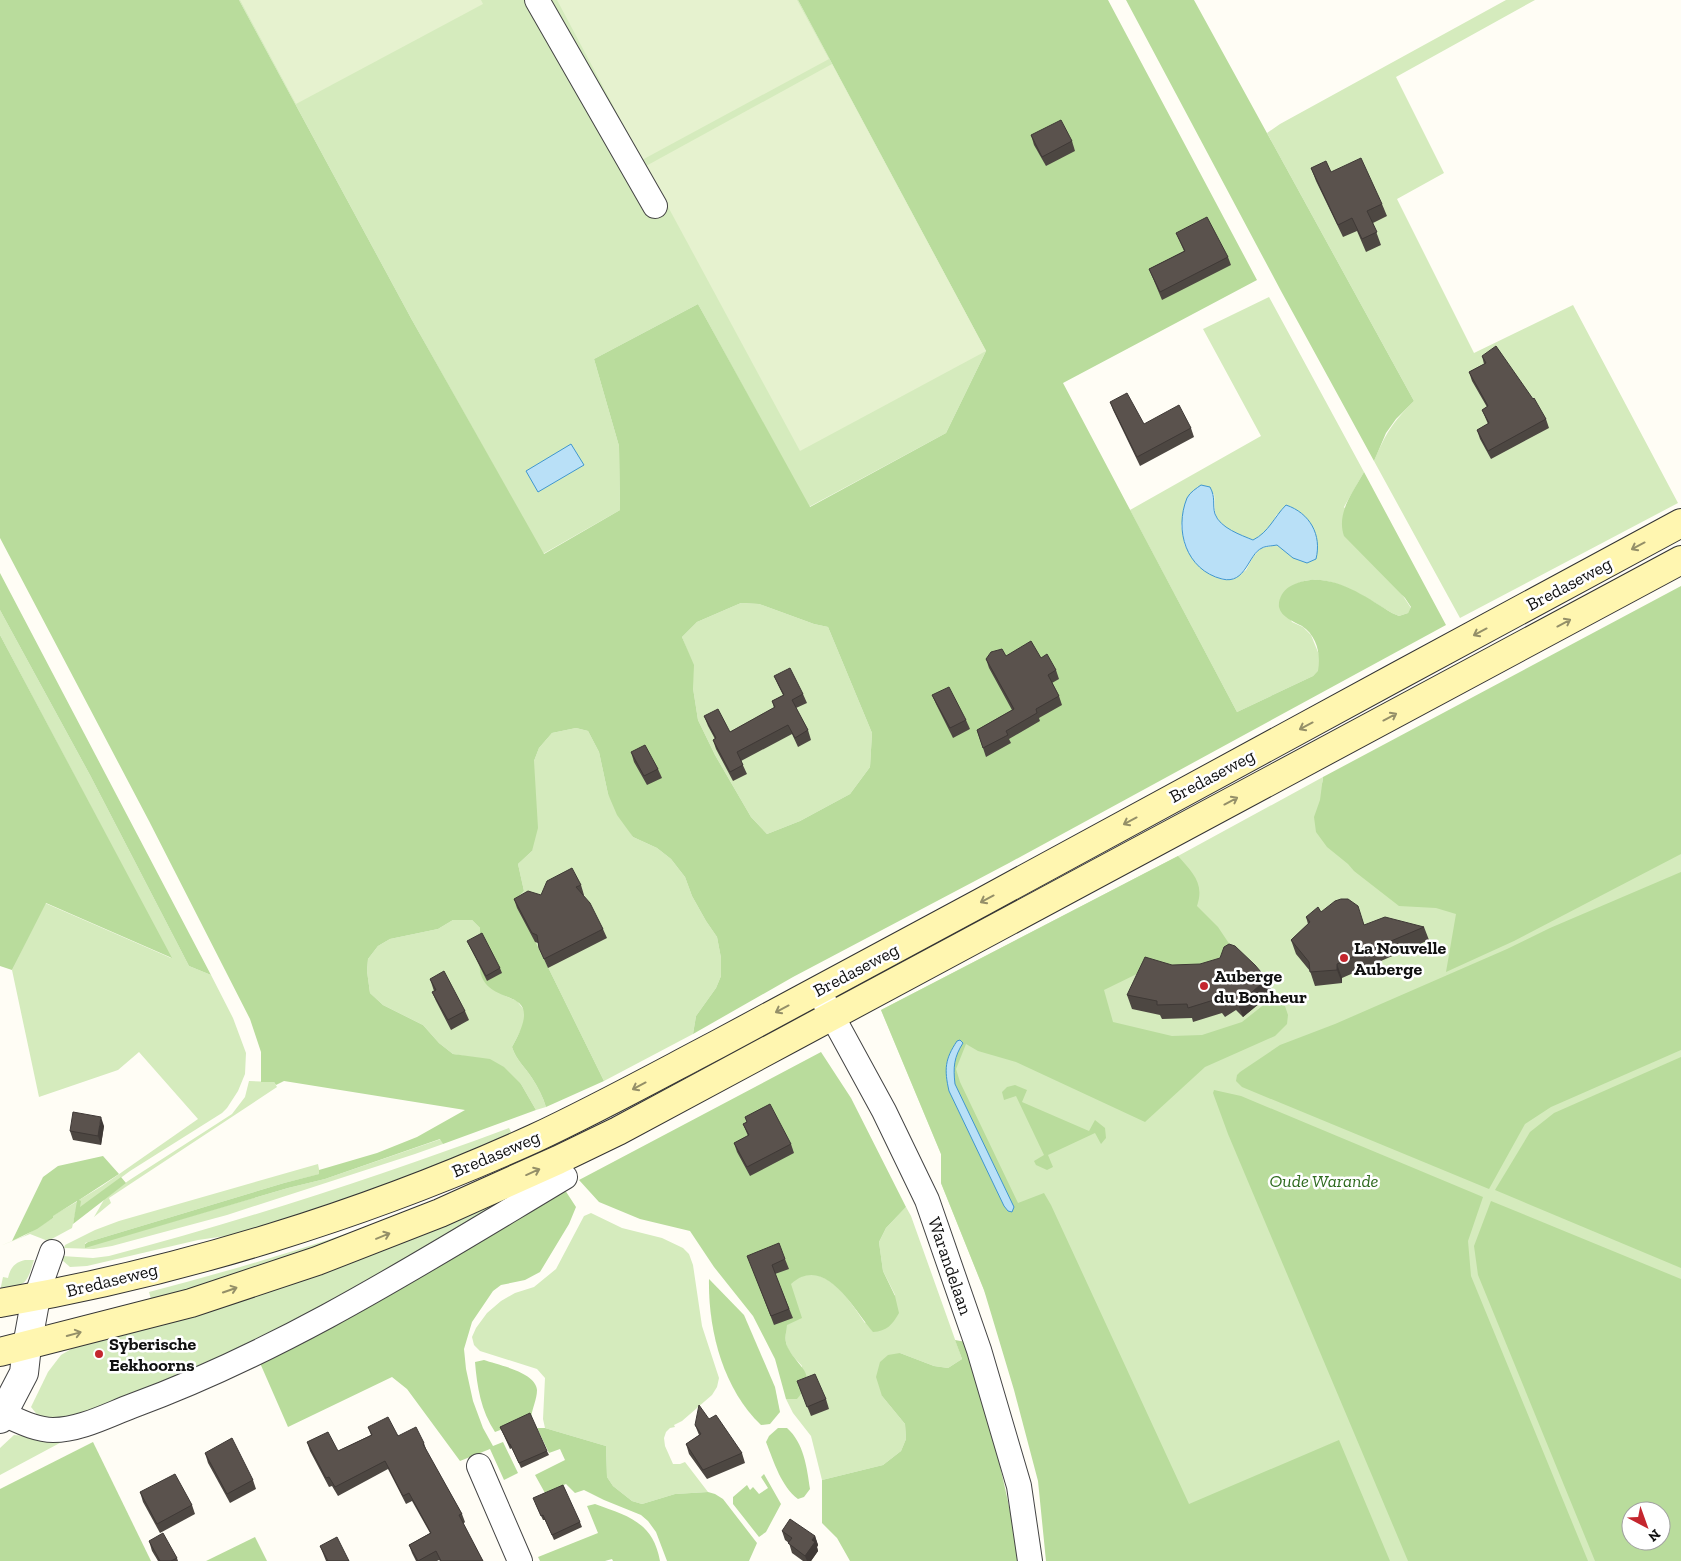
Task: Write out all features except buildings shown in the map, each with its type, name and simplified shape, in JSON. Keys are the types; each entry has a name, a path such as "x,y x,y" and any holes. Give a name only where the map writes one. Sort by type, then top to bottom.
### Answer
{"main road":[{"name":"Bredaseweg","path":"0,1304 78,1288 201,1258 365,1206 491,1157 574,1120 1681,523"},
{"name":"Bredaseweg","path":"0,1352 191,1303 317,1261 440,1213 558,1160 618,1131 1681,560"},
{"path":"1516,613 1531,641"},
{"path":"1351,701 1341,715 1339,726 1349,731 1364,731"}],"street":[{"path":"537,0 655,206"},
{"name":"Warandelaan","path":"818,990 884,1111 927,1200 979,1350 1019,1486 1030,1561"},
{"path":"52,1252 36,1297 24,1373 1,1417 42,1429 55,1430 83,1424 165,1394 267,1348 351,1303 565,1177"},
{"path":"479,1466 520,1561"}],"green space":[{"path":"0,0 239,0 412,320 544,554 620,510 619,446 594,359 698,304 810,507 946,433 986,351 798,0 1108,0 1257,280 1063,383 1237,712 1313,676 1318,671 1319,658 1317,646 1311,635 1302,626 1292,621 1280,611 1279,601 1289,587 1302,581 1329,581 1356,591 1399,616 1408,613 1411,607 1405,598 1344,536 1342,519 1344,511 1364,472 1446,625 1009,863 793,977 693,1034 696,1016 716,988 721,976 721,958 717,937 692,896 685,877 671,859 657,848 633,837 617,815 608,794 599,752 588,731 576,728 552,733 539,748 534,761 538,828 532,851 518,864 524,891 515,900 604,1081 546,1107 536,1085 518,1060 512,1047 521,1027 524,1014 521,1005 496,992 487,985 481,975 479,960 480,928 472,920 453,920 438,929 390,939 378,946 368,959 367,971 370,993 383,1005 423,1025 439,1043 453,1054 490,1059 504,1067 521,1084 536,1110 443,1144 440,1139 325,1179 288,1188 85,1248 85,1244 88,1242 319,1174 319,1170 377,1153 417,1137 465,1110 284,1081 276,1085 274,1082 261,1082 261,1052 250,1019 149,821 0,538","holes":["741,603 759,604 814,624 828,627 872,733 870,767 850,794 800,821 767,834 751,817 715,755 698,720 693,688 694,665 682,637 697,622"]},
{"path":"239,0 798,0 986,351 946,433 809,507 698,304 594,359 619,446 620,510 543,554 412,320"},
{"path":"240,0 481,0 483,4 296,104"},
{"path":"557,0 797,0 829,59 642,160"},
{"path":"1126,0 1194,0 1414,401 1396,419 1386,433 1374,461 1281,291"},
{"path":"1506,0 1535,0 1396,77 1444,173 1397,199 1474,353 1573,305 1678,503 1460,618 1374,461 1390,429 1414,401 1267,133 1280,124"},
{"path":"832,64 986,351 800,451 646,166"},
{"path":"1269,297 1364,472 1344,507 1411,608 1408,613 1399,616 1350,589 1320,580 1305,581 1292,587 1280,599 1292,622 1303,627 1311,635 1320,657 1319,671 1313,676 1237,712 1130,510 1261,436 1203,329","holes":["1214,494 1215,511 1220,522 1230,530 1254,540 1267,529 1277,514 1293,558 1277,545 1261,548 1253,557 1246,570 1234,579 1223,580 1205,571 1185,546 1181,526 1188,497"]},
{"path":"0,573 211,975 189,966 90,775 0,610"},
{"path":"1681,586 1681,854 1514,941 1446,972 1456,914 1436,908 1399,906 1327,847 1316,832 1314,817 1320,800 1323,777"},
{"name":"Oude Warande","path":"1681,594 1681,1561 1093,1561 941,1183 941,1154 881,1010 1178,856 1323,777 1322,783"},
{"path":"741,603 759,604 814,624 828,627 872,733 870,767 850,794 800,821 767,834 751,817 715,755 698,720 693,688 693,665 682,637 697,622"},
{"path":"0,610 90,775 189,966 211,975 233,1018 246,1053 245,1074 238,1091 222,1113 130,1171 80,1208 79,1200 198,1119 139,1052 118,1070 39,1097 12,970 45,903 171,958 0,635"},
{"path":"0,635 172,958 46,903 12,970 0,966"},
{"path":"576,728 588,731 599,752 608,794 633,837 657,848 671,859 685,877 692,896 717,937 721,958 721,976 716,988 696,1016 693,1034 604,1081 515,900 524,891 518,864 532,851 534,761 539,748 552,733"},
{"path":"1178,856 1196,878 1199,891 1197,906 1218,927 1234,951 1225,964 1149,968 1104,990 1113,1022 1172,1036 1202,1035 1242,1022 1276,995 1284,1003 1288,1015 1287,1024 1275,1036 1205,1067 1145,1122 1016,1062 978,1051 966,1044 956,1069 960,1082 1018,1203 1044,1193 1051,1205 1189,1504 1339,1440 1390,1561 1046,1561 1038,1481 1014,1390 984,1290 941,1183 941,1154 881,1010"},
{"path":"1681,872 1681,1050 1551,1107 1525,1124 1489,1189 1242,1087 1236,1081 1237,1075 1240,1072 1280,1045 1335,1024"},
{"path":"453,920 472,920 480,928 481,975 503,995 517,1001 524,1010 524,1024 512,1047 518,1060 536,1085 546,1107 536,1110 521,1084 469,1057 453,1054 439,1043 423,1025 383,1005 370,993 367,971 368,959 378,946 390,939 438,929"},
{"path":"821,1052 851,1098 906,1207 886,1228 879,1242 883,1271 895,1296 899,1313 889,1327 873,1332 848,1299 827,1280 815,1275 804,1276 791,1284 802,1318 787,1325 786,1343 807,1377 803,1390 797,1399 786,1399 775,1359 753,1316 714,1267 690,1231 640,1219 599,1202 579,1180"},
{"path":"1681,1057 1681,1268 1495,1190 1530,1132 1554,1113"},
{"path":"249,1081 274,1082 277,1087 109,1198 111,1203 94,1217 105,1198 232,1114 245,1097"},
{"path":"1015,1085 1027,1090 1022,1102 1089,1131 1095,1120 1105,1128 1106,1138 1101,1144 1095,1133 1048,1155 1053,1167 1047,1170 1036,1165 1034,1161 1044,1155 1016,1096 1004,1100 1002,1092 1007,1087"},
{"path":"1214,1090 1241,1096 1483,1197 1468,1241 1471,1276 1588,1561 1408,1561 1228,1134 1213,1093"},
{"path":"509,1128 513,1136 476,1152 254,1232 198,1240 87,1266 70,1267 62,1260 62,1256 93,1258 109,1256 261,1213 361,1181"},
{"path":"441,1139 443,1144 415,1154 227,1215 112,1246 94,1249 64,1248 65,1245 95,1230 119,1221 318,1164 320,1174 88,1242 85,1243 85,1247 325,1179"},
{"path":"103,1156 119,1174 79,1200 81,1201 80,1207 121,1177 126,1183 73,1224 77,1201 37,1229 12,1241 43,1177 58,1166"},
{"path":"559,1171 322,1307 190,1374 63,1423 39,1417 31,1407 48,1372 61,1355 78,1345"},
{"path":"468,1186 411,1215 152,1303 149,1292 251,1264 351,1232"},
{"path":"563,1187 576,1207 569,1224 540,1272 525,1280 501,1285 493,1291 472,1322 464,1349 473,1401 483,1428 493,1446 503,1442 518,1473 504,1480 490,1449 460,1461 407,1389 392,1377 288,1427 260,1363"},
{"path":"78,1201 72,1228 48,1241 30,1234 0,1246 24,1236 53,1218 52,1216"},
{"path":"1491,1201 1681,1279 1681,1561 1595,1561 1478,1275 1474,1246"},
{"path":"906,1207 911,1216 962,1359 948,1368 934,1366 900,1353 882,1396 905,1424 906,1439 901,1451 883,1465 822,1480 811,1436 793,1413 786,1399 797,1399 802,1366 790,1352 786,1342 791,1283 802,1276 813,1275 824,1278 843,1293 865,1323 895,1295 883,1271 879,1242 886,1228"},
{"path":"591,1213 622,1228 662,1238 683,1248 689,1254 693,1265 702,1326 719,1378 717,1387 712,1395 682,1421 674,1425 675,1427 670,1428 664,1438 665,1446 673,1464 685,1462 708,1492 675,1494 642,1504 632,1501 613,1486 607,1477 606,1446 545,1428 543,1419 545,1378 537,1369 480,1351 474,1345 472,1337 487,1313 501,1301 515,1293 534,1287 556,1269 584,1216"},
{"path":"34,1260 24,1283 0,1291 3,1277 8,1278 14,1266 18,1262"},
{"path":"709,1279 744,1315 775,1387 780,1412 770,1424 761,1425 748,1410 737,1394 720,1358 711,1318"},
{"path":"955,1340 966,1342 982,1396 1009,1506 1020,1561 850,1561 837,1538 822,1523 822,1480 883,1465 901,1451 906,1439 905,1424 882,1396 876,1377 880,1362 888,1355 900,1353 934,1366 948,1368 962,1359"},
{"path":"484,1360 515,1370 530,1378 535,1384 537,1393 531,1418 495,1432 486,1416 477,1381 475,1362"},
{"path":"537,1428 545,1428 606,1446 607,1477 613,1486 632,1501 642,1504 675,1494 708,1492 723,1499 757,1543 749,1561 667,1561 656,1532 641,1515 584,1490 575,1493 566,1484 545,1493 535,1475 565,1460 560,1449 549,1453"},
{"path":"778,1428 787,1428 793,1434 804,1456 810,1489 804,1497 798,1499 783,1481 766,1442 769,1436"},
{"path":"14,1435 51,1438 71,1437 0,1475 0,1448"},
{"path":"93,1442 151,1561 0,1561 0,1489"},
{"path":"764,1474 781,1504 766,1532 759,1537 733,1504 733,1497 747,1485 750,1490 753,1487 759,1494 768,1488 761,1477"},
{"path":"595,1504 628,1517 645,1529 652,1537 660,1561 613,1561 612,1559 605,1561 540,1561 538,1557 598,1533 587,1506"},
{"path":"255,1537 267,1561 206,1561"}],"water":[{"path":"571,444 584,465 538,492 526,471"},
{"path":"1201,485 1210,487 1213,494 1215,514 1221,523 1253,540 1267,529 1286,505 1302,513 1308,519 1315,533 1317,542 1316,559 1307,563 1293,558 1277,545 1269,546 1257,551 1246,568 1236,578 1230,580 1222,579 1210,574 1192,558 1186,547 1183,535 1183,510 1187,498"},
{"path":"960,1040 963,1043 955,1062 955,1084 1014,1207 1012,1212 1008,1211 1004,1206 949,1091 946,1076 948,1059 953,1047"}],"place":[{"name":"La Nouvelle Auberge","path":"1344,958"},
{"name":"Auberge du Bonheur","path":"1204,986"},
{"name":"Syberische Eekhoorns","path":"99,1354"}]}
